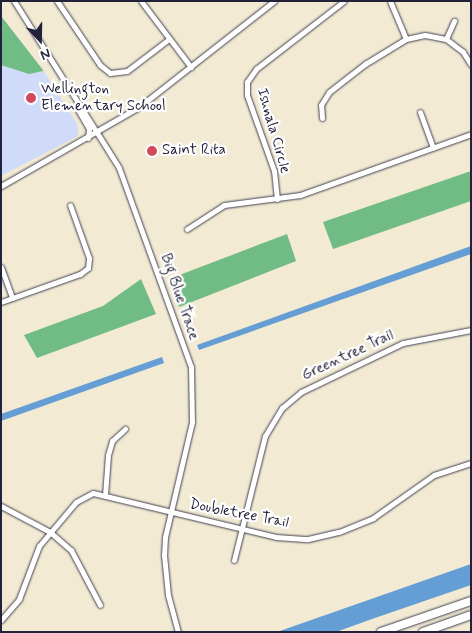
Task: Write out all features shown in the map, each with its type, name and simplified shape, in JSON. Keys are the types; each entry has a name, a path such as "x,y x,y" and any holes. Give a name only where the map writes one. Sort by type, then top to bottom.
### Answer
{"highway":[{"path":"381,632 471,601"},
{"path":"424,632 471,615"}],"street":[{"name":"Big Blue Trace","path":"14,1 119,168 191,367 192,422 165,537 165,574 178,632"},
{"path":"57,1 100,65 110,73 127,71 169,39"},
{"path":"141,1 191,67"},
{"path":"1,186 97,133 139,107 274,1"},
{"name":"Ishnala Circle","path":"277,199 274,171 247,95 247,82 256,69 344,1"},
{"path":"390,1 406,38"},
{"path":"446,39 454,21"},
{"path":"322,118 322,102 329,92 406,38 425,35 446,39 458,47 471,65"},
{"path":"77,102 89,129 88,138"},
{"path":"420,112 433,148"},
{"path":"187,229 224,205 277,199 309,192 471,134"},
{"path":"1,302 80,274 88,268 89,258 70,205"},
{"path":"1,267 12,298"},
{"name":"Greentree Trail","path":"234,560 240,529 265,436 272,420 301,392 403,343 471,330"},
{"path":"1,620 18,599 30,563 50,532 76,502 93,493 106,495 108,455 112,441 125,429"},
{"name":"Doubletree Trail","path":"106,495 170,513 276,537 308,538 339,532 373,518 434,475 471,463"},
{"path":"1,506 50,532 71,550 100,605"}],"shaded area":[{"name":"Wellington Elementary School","path":"1,16 43,70 78,125 78,136 1,176"}],"green space":[{"path":"1,16 43,71 29,74 1,65"},
{"path":"471,171 471,201 333,249 323,222"},
{"path":"287,234 296,261 179,307 169,279"},
{"path":"141,279 156,314 37,358 24,335 103,306"}],"water":[{"path":"471,246 471,254 199,350 197,345"},
{"path":"162,357 164,363 1,421 1,414"},
{"path":"471,564 471,585 336,632 277,632"}],"place":[{"name":"Wellington Elementary School","path":"31,98"},
{"name":"Saint Rita","path":"152,151"}]}
